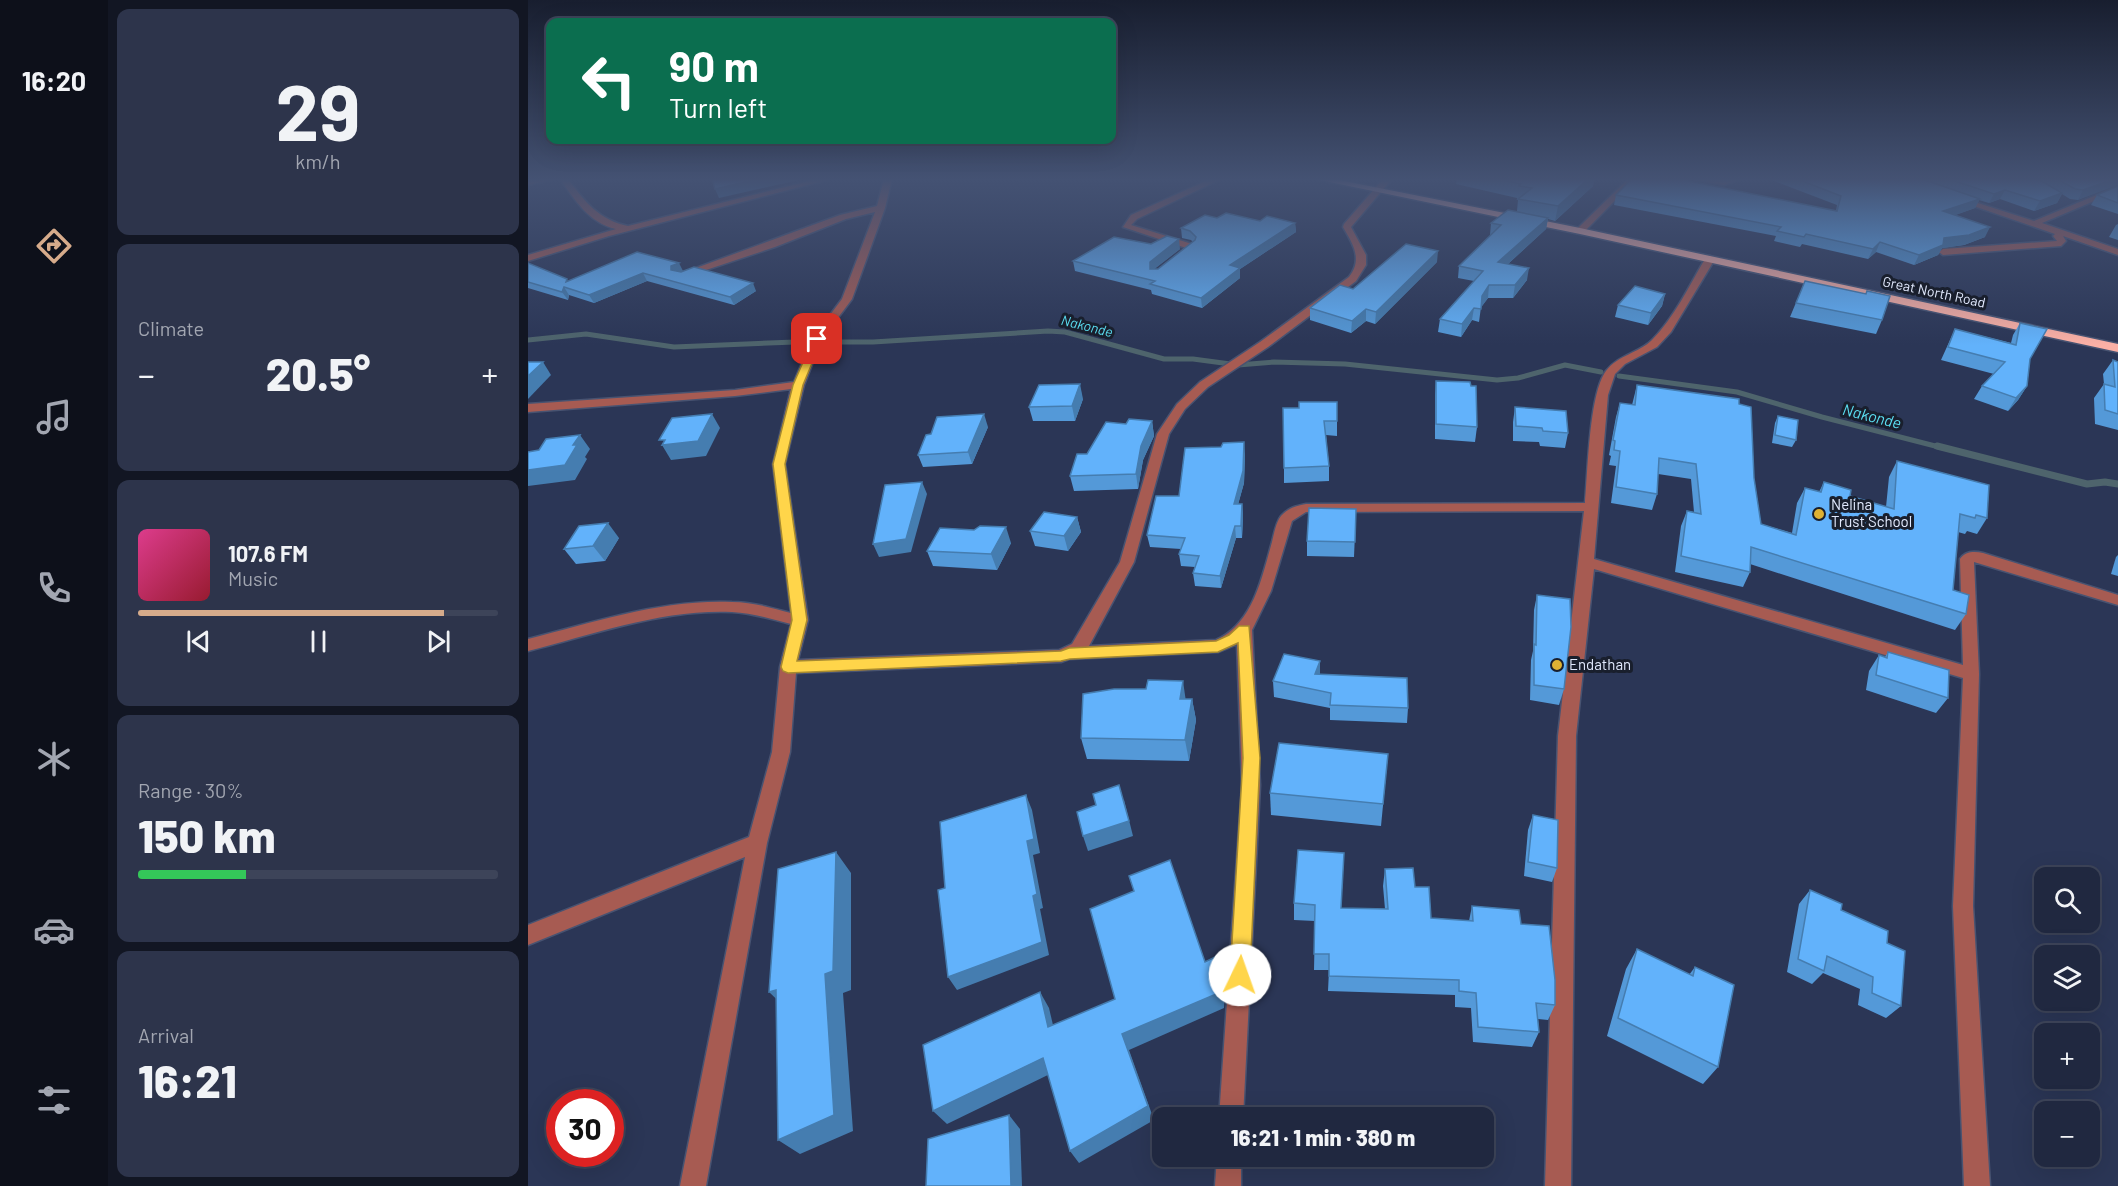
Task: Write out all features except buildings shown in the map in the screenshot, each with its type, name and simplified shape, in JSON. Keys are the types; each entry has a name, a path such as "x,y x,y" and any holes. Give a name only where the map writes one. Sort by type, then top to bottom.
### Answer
{"highway":[{"name":"Great North Road","path":"1596,234 2118,348"}],"street":[{"path":"528,258 608,234"},
{"path":"681,276 798,234"},
{"path":"693,1186 757,843 781,752 788,667 800,620 779,464 798,385 817,339 847,299 871,234"},
{"path":"1151,234 1190,246 1188,252 1172,264"},
{"path":"1069,653 1084,641 1127,562 1163,434 1172,414 1219,373 1259,349 1286,327 1339,291 1355,276 1361,267 1362,255 1351,234"},
{"path":"1943,252 2061,243 2062,241 2057,236 2061,234"},
{"path":"2068,234 2118,252"},
{"path":"2092,234 2118,244"},
{"path":"1558,1186 1567,736 1587,562 1602,395 1610,373 1621,362 1659,339 1710,259"},
{"path":"528,408 735,393 798,385"},
{"path":"788,667 1061,656 1069,653 1218,646 1234,639 1244,629 1254,613 1286,519 1297,510 1306,508 1592,507"},
{"path":"1977,1186 1962,906 1971,674 1967,559 1969,557 1983,558 2118,600"},
{"path":"1587,562 1971,674"},
{"path":"528,645 691,608 734,607 800,620"},
{"path":"1232,1107 1251,785 1244,629"},
{"path":"528,935 757,843"},
{"path":"1228,1186 1229,1167"}],"waterway":[{"name":"Nakonde","path":"528,340 586,334 674,347 795,342 873,342 1048,331 1065,332 1164,359 1193,359 1238,365 1274,362 1345,364 1497,380 1518,378 1565,365 1601,372"},
{"name":"Nakonde","path":"1619,376 1737,392 1822,417 1943,448"},
{"name":"Nakonde","path":"1937,446 2087,484 2105,482 2118,484"}],"place":[{"name":"Nelina Trust School","path":"1819,514"},
{"name":"Endathan","path":"1557,665"}],"route":[{"path":"817,339 798,385 779,464 800,620 788,667 1061,656 1069,653 1218,646 1234,639 1244,629 1252,758 1240,975"}]}
